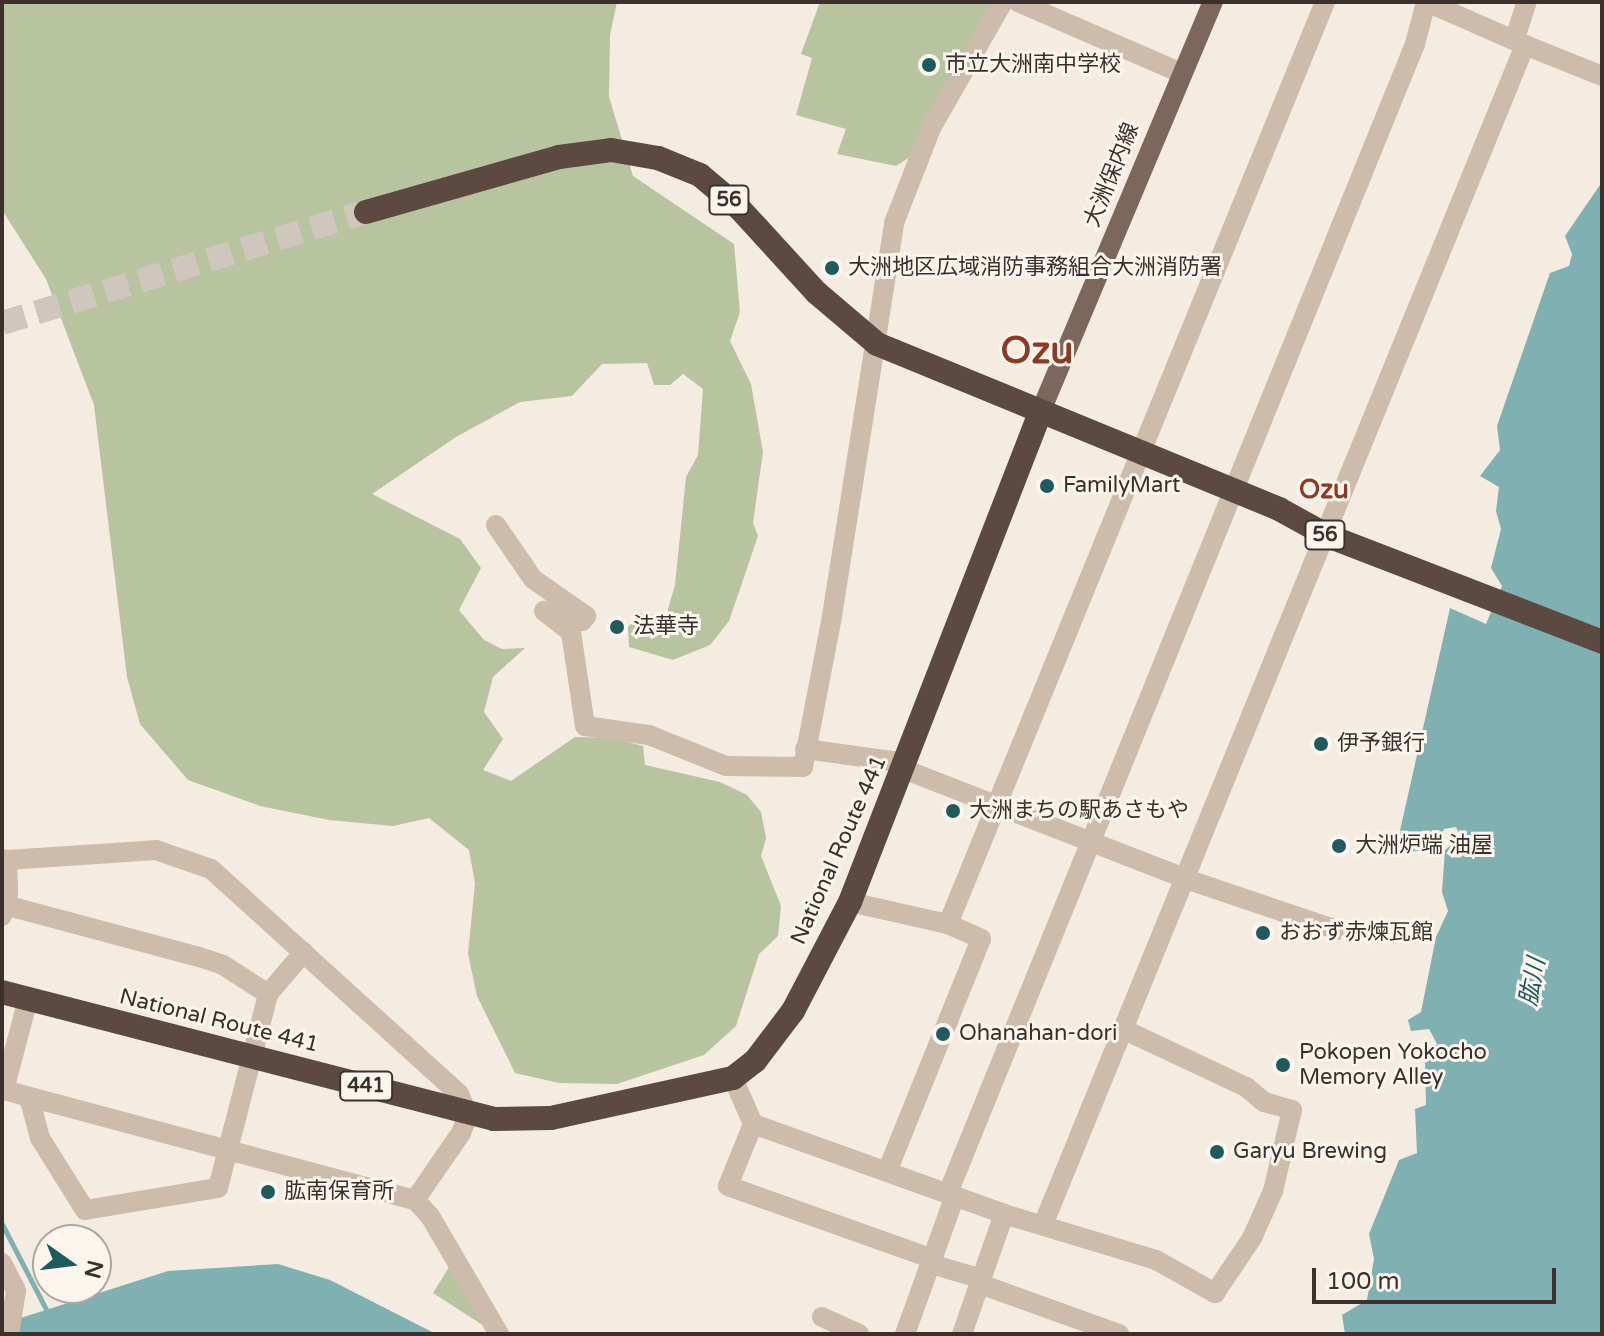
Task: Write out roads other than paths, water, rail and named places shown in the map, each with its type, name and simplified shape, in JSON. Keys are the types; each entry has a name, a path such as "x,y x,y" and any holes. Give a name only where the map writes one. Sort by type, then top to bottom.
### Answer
{"highway":[{"name":"56","path":"366,212 559,157 611,150 658,158 700,175 739,208 817,293 877,344 1233,490 1328,536 1420,569 1602,642"},
{"name":"National Route 441","path":"2,992 468,1115 551,1118 733,1078 755,1061 793,1011 850,902 1040,413"}],"main road":[{"name":"大洲保内線","path":"1040,413 1213,2"}],"street":[{"path":"496,525 533,579 586,616 582,621 544,611 571,632 585,726 649,735 726,766 800,769 877,344 894,223 911,171 1003,2"},
{"path":"1018,2 1181,73"},
{"path":"948,924 1325,2"},
{"path":"905,1334 932,1262 951,1195 1087,842 1415,44 1427,2 1602,76"},
{"path":"1043,1225 1328,536 1520,41 1527,2"},
{"path":"805,749 905,766 1087,842 1337,930"},
{"path":"268,994 223,965 196,956 3,910 4,860 156,850 178,854 211,869 459,1094 468,1115 415,1200"},
{"path":"850,902 948,924 981,939 888,1169"},
{"path":"29,1097 40,1138 85,1210 218,1188 268,994 304,952"},
{"path":"28,999 4,1090 415,1200 430,1216 499,1334"},
{"path":"753,1124 888,1169 1004,1214 1156,1260 1215,1293 1252,1238 1273,1191 1292,1110 1264,1102 1246,1087 1123,1029"},
{"path":"733,1078 753,1124 728,1186 1119,1334"},
{"path":"962,1334 1004,1214"},
{"path":"2,1263 16,1291 9,1334"},
{"path":"822,1317 859,1334"}],"water":[{"name":"肱川","path":"1602,182 1602,1334 1345,1334 1342,1315 1367,1300 1374,1259 1369,1234 1399,1160 1417,1153 1415,1109 1426,1105 1425,1060 1437,1044 1429,1029 1411,1031 1408,1020 1421,1012 1436,937 1448,911 1442,892 1445,850 1461,837 1456,827 1444,829 1440,840 1425,850 1395,853 1450,608 1486,624 1502,586 1491,568 1501,529 1496,511 1499,487 1480,476 1500,450 1497,426 1550,273 1569,266 1572,254 1565,236"},
{"path":"278,1264 330,1280 436,1334 2,1334 2,1324 65,1304 112,1304 112,1289 168,1271"}],"waterway":[{"path":"2,1224 49,1315"}],"tunnel":[{"path":"2,323 366,212"}],"place":[{"name":"市立大洲南中学校","path":"929,65"},
{"name":"大洲地区広域消防事務組合大洲消防署","path":"832,268"},
{"name":"FamilyMart","path":"1047,486"},
{"name":"法華寺","path":"617,627"},
{"name":"伊予銀行","path":"1321,744"},
{"name":"大洲まちの駅あさもや","path":"953,811"},
{"name":"大洲炉端 油屋","path":"1339,846"},
{"name":"おおず赤煉瓦館","path":"1263,933"},
{"name":"Ohanahan-dori","path":"943,1034"},
{"name":"Pokopen Yokocho Memory Alley","path":"1283,1065"},
{"name":"Garyu Brewing","path":"1217,1152"},
{"name":"肱南保育所","path":"268,1192"}],"district":[{"name":"Ozu","path":"1037,352"},
{"name":"Ozu","path":"1324,490"}]}
